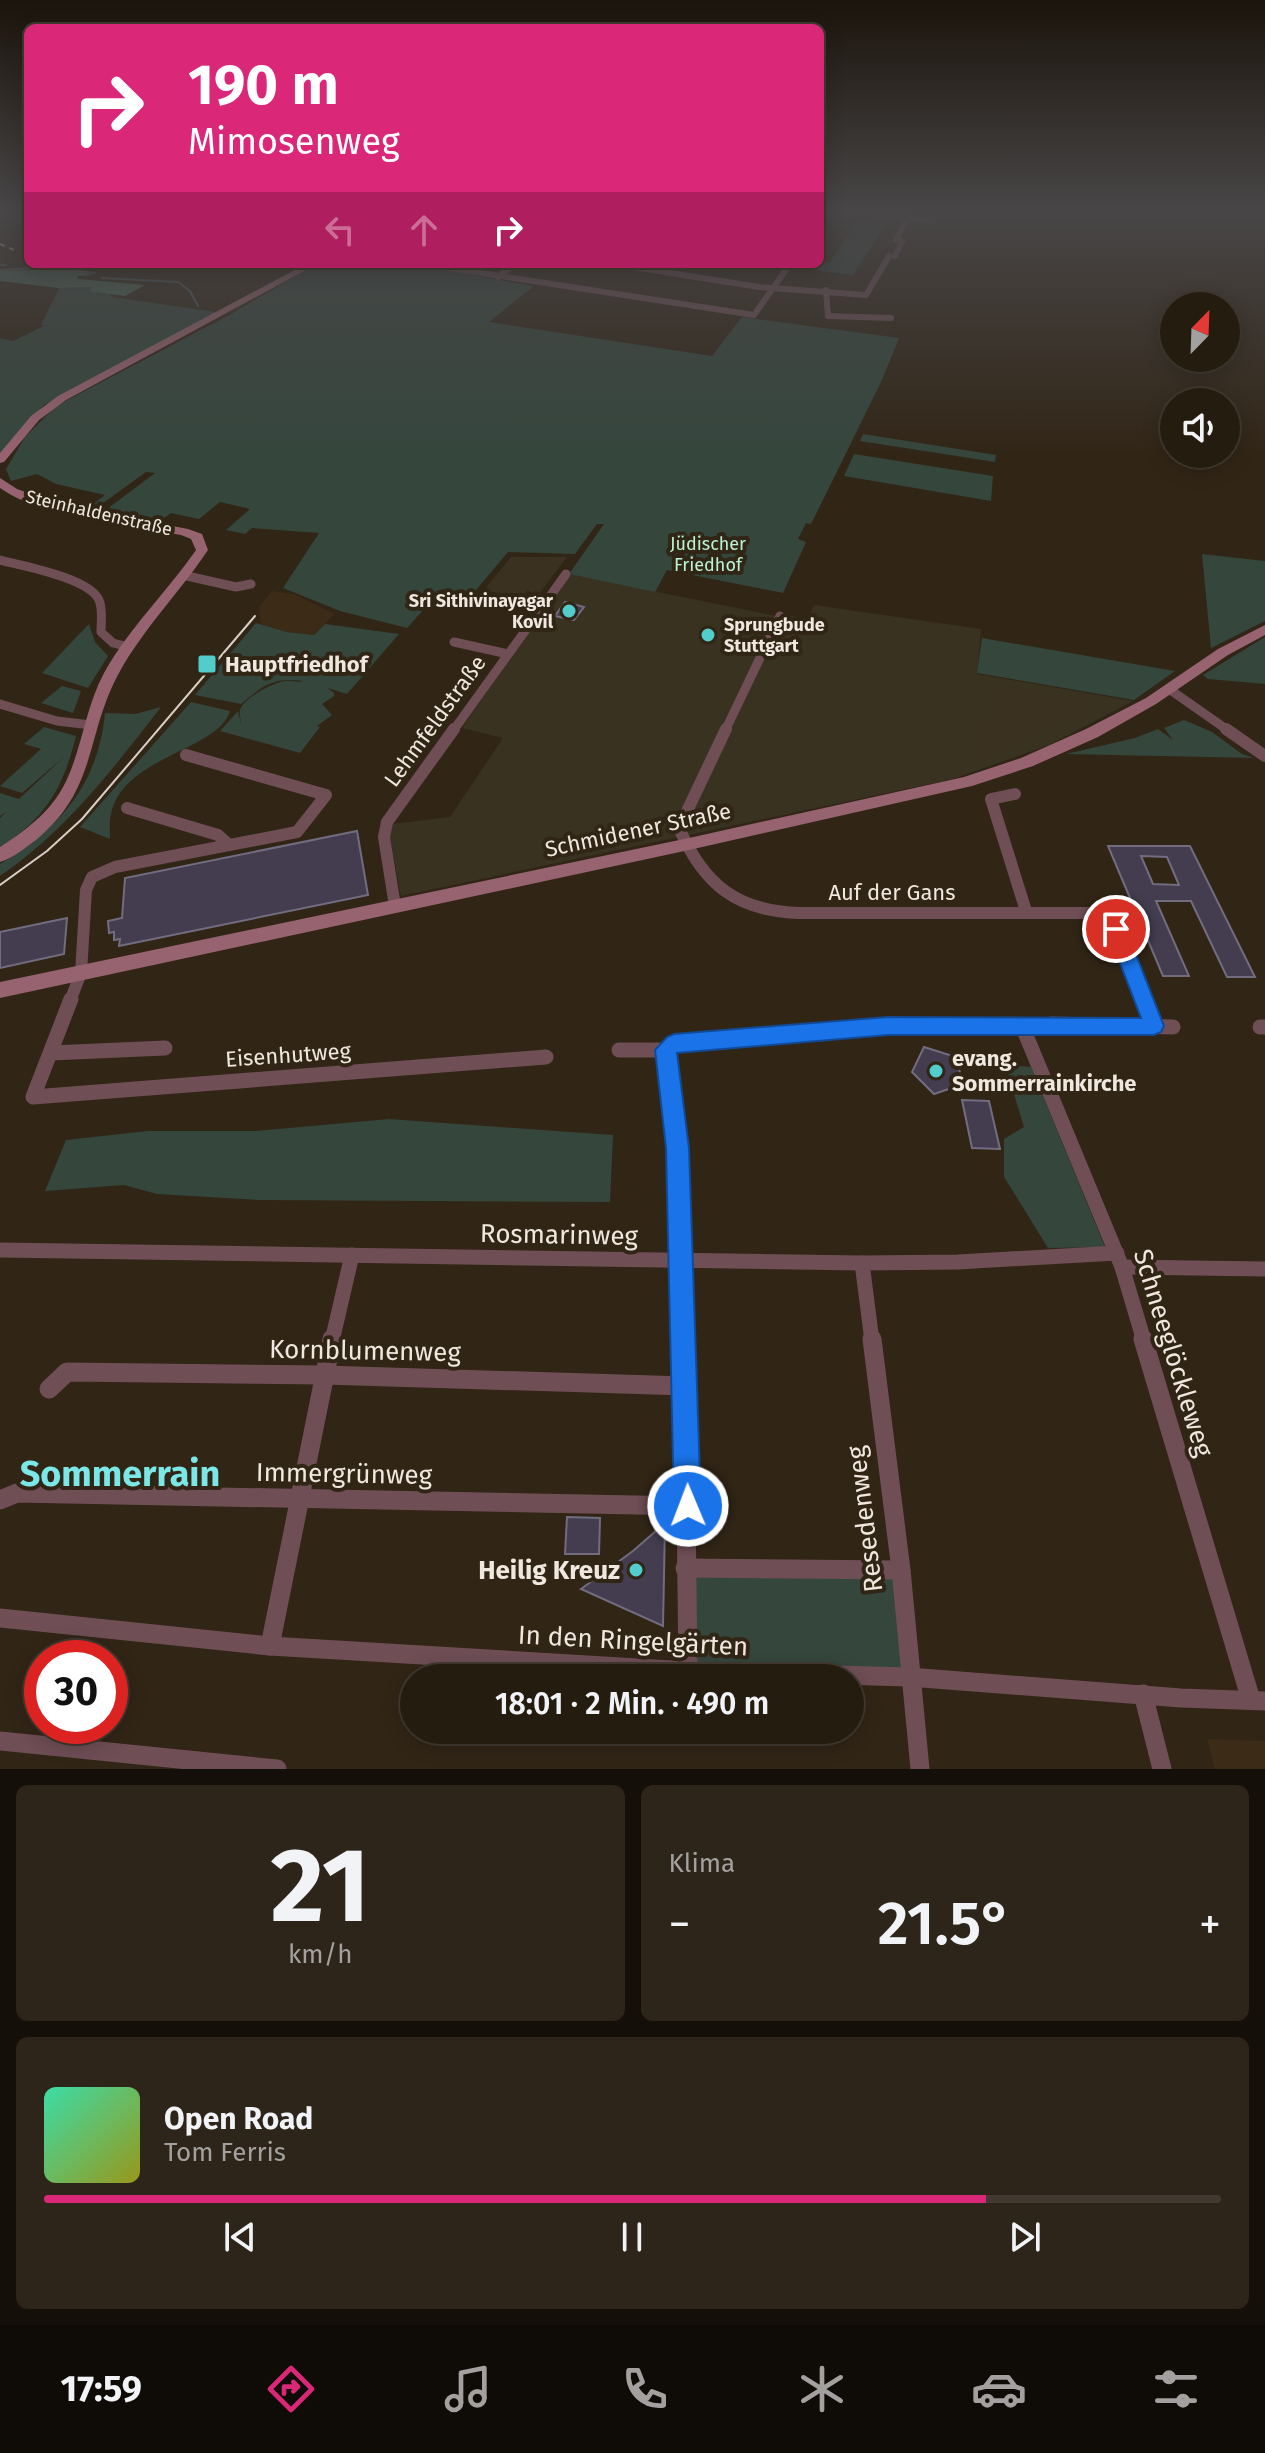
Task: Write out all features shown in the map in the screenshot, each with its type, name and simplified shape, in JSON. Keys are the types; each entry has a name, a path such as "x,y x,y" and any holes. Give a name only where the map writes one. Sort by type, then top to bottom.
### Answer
{"street":[{"path":"0,460 35,418 62,398 258,294"},
{"path":"610,294 754,315 769,294"},
{"path":"826,294 828,316 891,318"},
{"name":"Steinhaldenstraße","path":"0,482 8,490 33,501 197,537 202,550 187,576 113,671 91,725 77,774 65,799 44,824 0,856"},
{"path":"0,560 75,582 91,591 99,600 101,632 113,643 129,647"},
{"name":"Lehmfeldstraße","path":"395,906 384,837 387,822 566,574"},
{"path":"187,576 236,587 251,584"},
{"path":"655,851 669,842 679,828 780,616"},
{"name":"Schmidener Straße","path":"0,990 689,844 943,788 997,773 1068,745 1169,689 1260,631"},
{"path":"454,642 508,654"},
{"path":"1169,689 1265,756"},
{"path":"0,704 57,721 91,725"},
{"path":"165,1048 51,1053 81,973 86,890 92,877 115,867 297,832 326,795 186,755"},
{"path":"1015,794 991,799 1026,911"},
{"path":"127,808 218,835 229,845"},
{"name":"Auf der Gans","path":"679,828 715,883 730,897 747,906 765,910 870,914 1124,913"},
{"path":"1116,929 1154,1026"},
{"path":"619,1050 666,1050 674,1043 888,1026 1023,1028 1053,1024 1173,1027"},
{"name":"Schneeglöckleweg","path":"1023,1028 1120,1260 1258,1701"},
{"path":"666,1050 677,1148 686,1386 688,1664"},
{"name":"Eisenhutweg","path":"51,1053 33,1097 546,1057"},
{"name":"Rosmarinweg","path":"0,1250 681,1262 1120,1260 1265,1269"},
{"path":"270,1646 324,1375 352,1255"},
{"name":"Resedenweg","path":"862,1263 901,1570 920,1769"},
{"name":"Kornblumenweg","path":"49,1389 67,1372 324,1375 686,1386"},
{"name":"Immergrünweg","path":"0,1500 17,1493 688,1506"},
{"path":"685,1568 901,1570"},
{"name":"In den Ringelgärten","path":"0,1618 270,1646 571,1664"},
{"name":"In den Ringelgärten","path":"864,1676 1258,1701"},
{"path":"1143,1694 1162,1769"},
{"path":"0,1741 277,1769"}],"shaded area":[{"path":"511,557 567,557 539,594 527,591 522,598 484,590"},
{"path":"569,574 781,617 783,614 808,619 814,605 981,629 977,674 1133,701 1049,745 953,779 401,896 390,837 392,824 450,817 503,738 462,728"},
{"path":"272,591 294,594 334,614 314,635 261,624 259,607"},
{"path":"988,682 1105,703 1081,718 974,762"},
{"path":"1207,1739 1265,1741 1265,1769 1215,1769"}],"green space":[{"path":"56,294 110,294 112,297 223,313 44,405 0,454 0,338 13,341 44,326 41,325"},
{"name":"Hauptfriedhof","path":"266,294 525,294 489,322 712,356 742,317 899,338 881,382 811,524 806,523 798,539 806,542 783,593 667,570 655,592 569,574 604,524 597,524 575,554 508,552 471,596 442,589 407,628 340,611 283,588 319,533 252,528 245,534 226,530 250,509 220,502 199,519 171,513 160,521 107,509 155,473 146,472 99,506 92,505 105,495 56,484 37,474 11,481 6,469 25,437 56,406"},
{"path":"863,434 996,455 995,462 860,441"},
{"path":"854,454 993,476 991,501 844,476"},
{"path":"1202,554 1265,561 1265,621 1211,648"},
{"path":"256,623 287,632 314,635 325,624 399,634 347,694 328,688 334,696 322,704 332,715 317,726 320,727 300,753 220,731 238,711 241,724 242,706 259,692 280,682 303,681 284,680 269,684 241,704 195,695"},
{"path":"89,624 95,642 108,656 88,688 42,673"},
{"path":"1265,637 1265,684 1208,679 1203,675"},
{"path":"982,638 1175,671 1134,700 977,673"},
{"path":"62,686 81,691 73,713 41,703"},
{"path":"191,702 230,711 222,725 208,736 133,779 119,795 111,814 110,839 80,827"},
{"path":"161,707 67,819 0,876 0,864 58,819 85,783 101,739 105,713 135,714"},
{"path":"1184,720 1212,732 1242,754 1254,758 1066,754 1135,738 1158,729 1173,740 1164,728"},
{"path":"44,727 76,736 65,771 41,813 0,847 0,818 6,812 0,816 0,793 19,799 65,756 22,793 0,786 41,749 24,744"},
{"path":"1005,1065 1031,1067 1105,1247 1048,1248 1004,1177 1004,1139 1024,1127"},
{"path":"389,1119 613,1135 610,1202 259,1200 157,1194 124,1185 45,1191 66,1140 148,1131 256,1131"},
{"path":"685,1568 901,1570 909,1677 864,1676 864,1664 688,1664"}],"building":[{"name":"Sri Sithivinayagar Kovil","path":"565,602 584,607 574,620 555,616"},
{"path":"357,831 368,895 119,946 120,939 114,940 114,932 109,933 108,921 122,918 125,878"},
{"path":"1108,846 1190,846 1255,977 1227,977 1191,901 1156,901 1189,976 1163,976","holes":["1141,856 1167,857 1179,885 1153,884"]},
{"path":"67,918 64,954 0,968 0,932"},
{"name":"evang. Sommerrainkirche","path":"924,1047 956,1057 963,1084 934,1094 912,1072"},
{"path":"962,1100 989,1101 1000,1149 972,1148"},
{"path":"567,1517 600,1518 599,1554 565,1554"},
{"name":"Heilig Kreuz","path":"665,1523 663,1626 581,1589 633,1551"}],"waterway":[{"path":"191,294 198,306"}],"tram line":[{"path":"0,885 47,851 82,819 255,616"}],"place":[{"name":"Sri Sithivinayagar Kovil","path":"569,611"},
{"name":"Sprungbude Stuttgart","path":"708,635"},
{"name":"Hauptfriedhof","path":"207,664"},
{"name":"evang. Sommerrainkirche","path":"936,1071"},
{"name":"Heilig Kreuz","path":"636,1570"}],"district":[{"name":"Sommerrain","path":"120,1474"}],"route":[{"path":"688,1506 677,1148 666,1050 674,1043 888,1026 1154,1026 1116,929"}],"park label":[{"name":"Jüdischer Friedhof","path":"708,554"}]}
